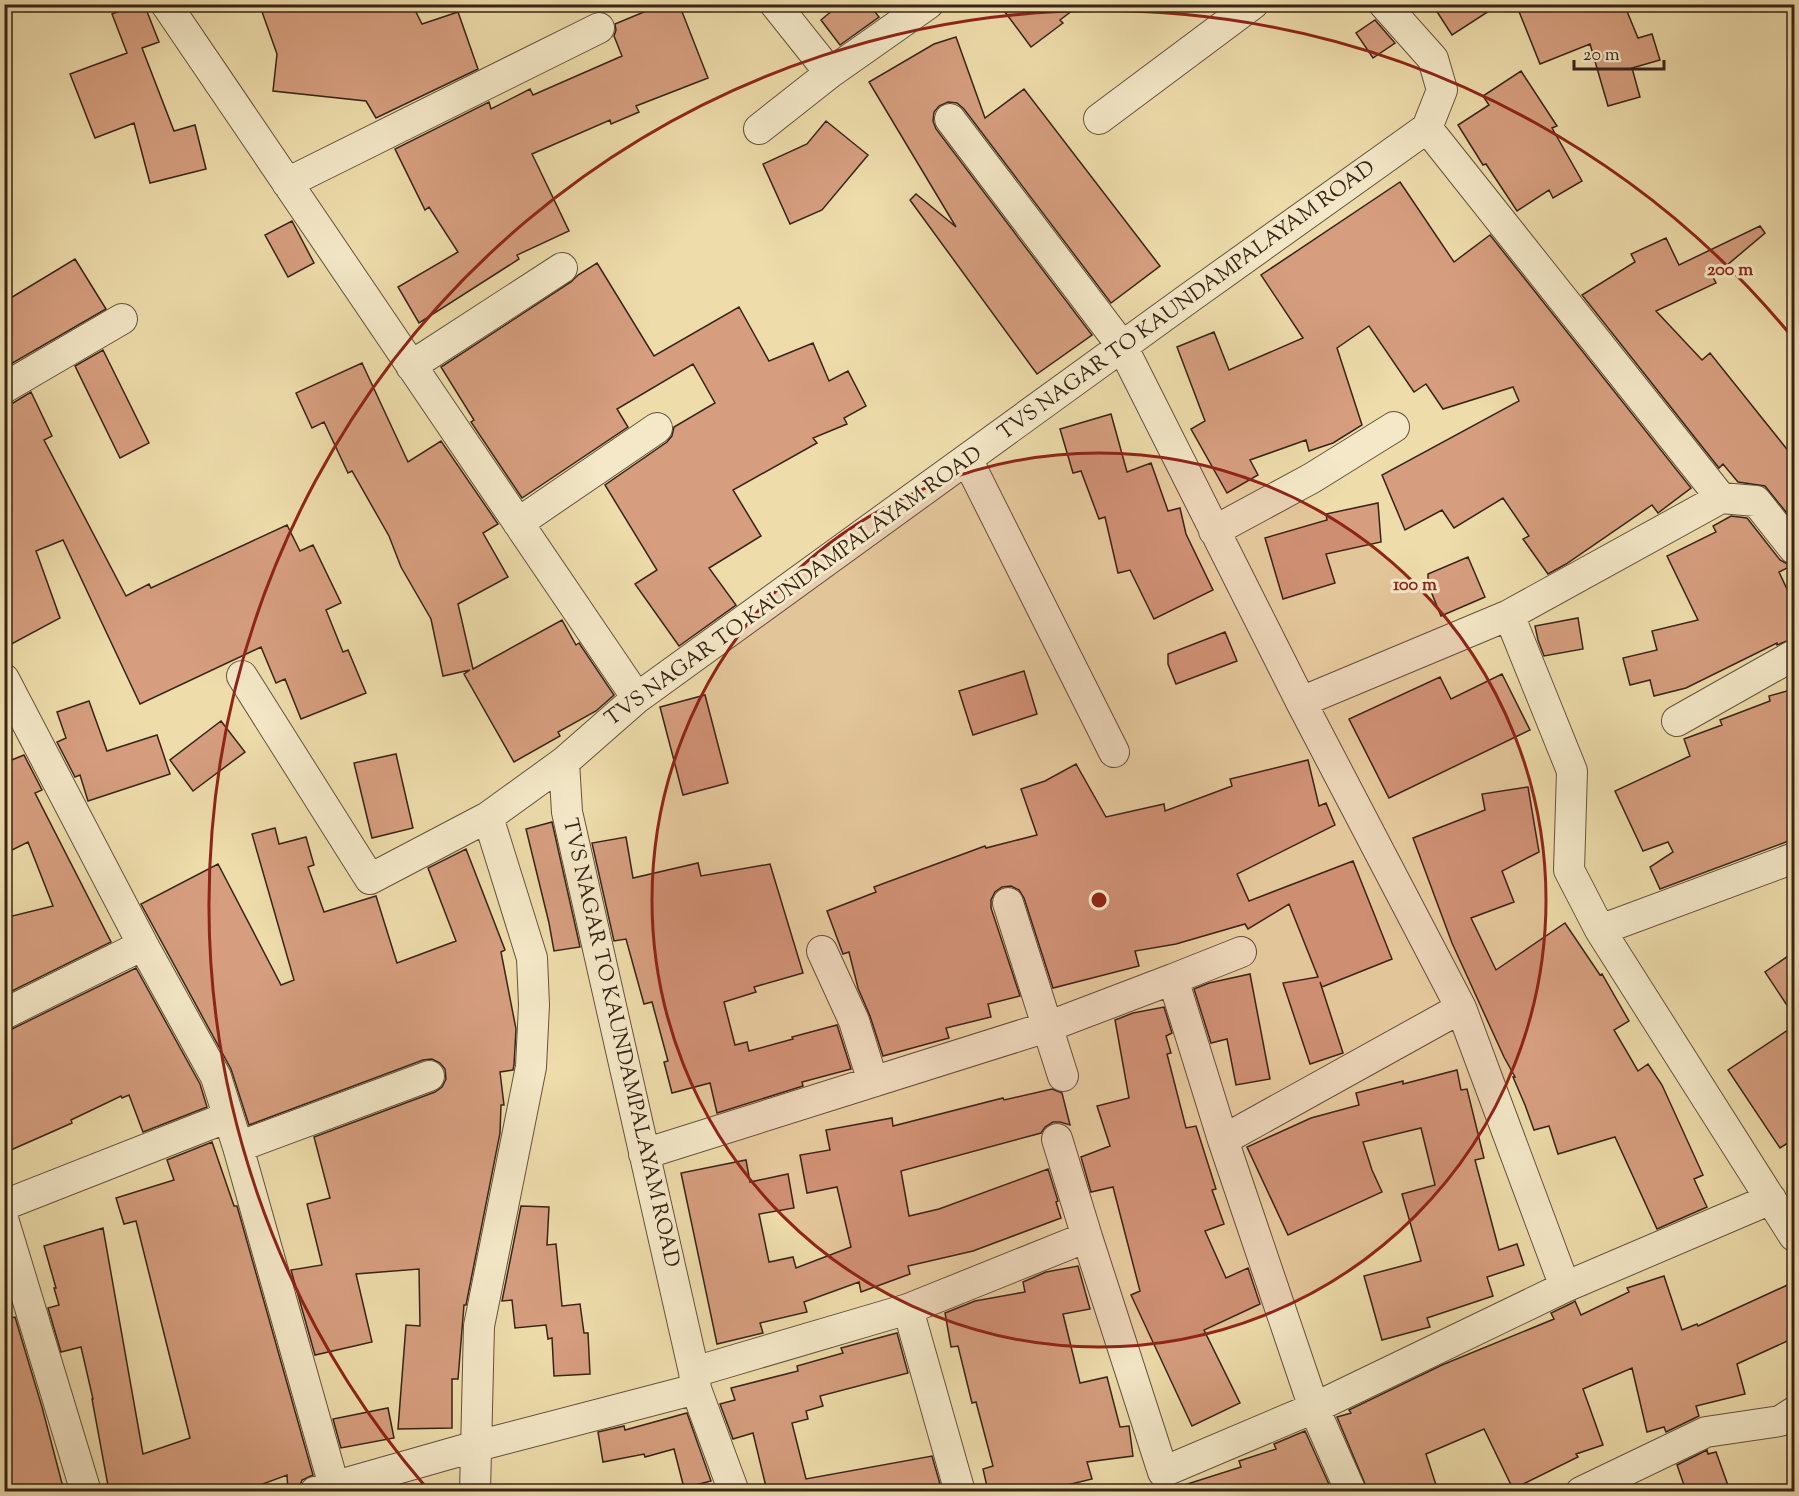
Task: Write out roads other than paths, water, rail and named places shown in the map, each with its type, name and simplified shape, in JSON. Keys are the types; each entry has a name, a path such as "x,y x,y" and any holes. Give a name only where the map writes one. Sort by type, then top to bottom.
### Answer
{"street":[{"path":"775,4 830,73"},
{"path":"759,129 830,73 928,4"},
{"path":"1099,119 1253,4"},
{"path":"1384,4 1433,59 1442,90 1427,128 1721,498"},
{"path":"166,5 637,698"},
{"path":"287,183 600,28"},
{"path":"950,119 1122,346 1301,702 1461,1008 1565,1287"},
{"name":"TVS NAGAR TO KAUNDAMPALAYAM ROAD","path":"734,1491 695,1381 567,812 564,762 637,698 1427,128"},
{"path":"411,366 562,268"},
{"path":"4,388 122,319"},
{"path":"1214,531 1312,478 1394,427"},
{"path":"518,523 657,428"},
{"path":"967,459 1114,752"},
{"path":"1301,702 1509,615 1721,498 1756,501 1794,549"},
{"path":"1509,615 1572,771 1569,870 1600,930 1794,1236"},
{"path":"1677,721 1794,655"},
{"path":"242,676 370,879 488,817 564,762"},
{"path":"4,679 143,945 216,1077 238,1147 325,1489 695,1381 908,1309 1087,1237"},
{"path":"475,1491 479,1326 531,1067 534,1005 532,958 488,817"},
{"path":"1600,930 1794,858"},
{"path":"1008,903 1063,1076"},
{"path":"4,1014 143,945"},
{"path":"822,951 854,1021 873,1082"},
{"path":"644,1154 1047,1027 1241,952"},
{"path":"1173,979 1223,1140 1314,1408 1351,1491"},
{"path":"1223,1140 1461,1008"},
{"path":"238,1147 429,1076"},
{"path":"4,1205 228,1117"},
{"path":"1057,1139 1163,1472 1314,1408 1565,1287 1771,1199"},
{"path":"4,1222 86,1491"},
{"path":"908,1309 960,1491"},
{"path":"1581,1491 1706,1432 1780,1421 1794,1412"}]}
